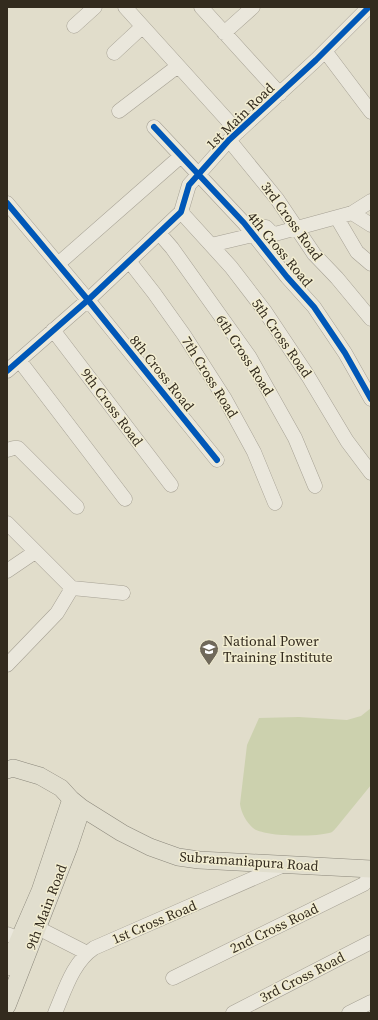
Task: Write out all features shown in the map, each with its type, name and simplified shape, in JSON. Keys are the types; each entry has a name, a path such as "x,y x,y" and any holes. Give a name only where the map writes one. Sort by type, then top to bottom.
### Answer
{"main road":[{"name":"Subramaniapura Road","path":"7,770 13,768 40,776 61,788 77,803 129,836 150,847 178,857 199,860 371,870"},
{"name":"9th Main Road","path":"7,1006 19,939 38,928 69,847 77,803"},
{"name":"9th Main Road","path":"7,967 77,803"}],"street":[{"path":"74,26 95,7"},
{"name":"1st Main Road","path":"124,7 178,66 234,136"},
{"path":"201,7 280,94"},
{"path":"224,33 253,7"},
{"name":"1st Main Road","path":"7,371 88,300 181,212 189,185 198,175 234,136 370,7"},
{"path":"114,53 142,27"},
{"path":"325,51 371,112"},
{"path":"119,111 178,66"},
{"name":"4th Cross Road","path":"154,127 244,223 314,307 345,353 371,399"},
{"name":"3rd Cross Road","path":"234,136 314,254 337,278 371,319"},
{"path":"58,264 181,156"},
{"path":"211,245 253,235 264,227 266,227 273,234 337,218 352,213 371,201"},
{"name":"8th Cross Road","path":"7,203 88,300 217,460"},
{"name":"5th Cross Road","path":"181,212 230,267 264,310 308,376 347,441 371,472"},
{"path":"352,213 371,224"},
{"path":"337,218 357,252 371,264"},
{"name":"6th Cross Road","path":"159,233 249,356 295,438 315,486"},
{"name":"7th Cross Road","path":"129,261 180,329 225,399 254,452 275,503"},
{"name":"9th Cross Road","path":"54,330 171,484"},
{"path":"19,360 125,499"},
{"path":"7,450 18,448 77,507"},
{"path":"7,523 72,588 123,593"},
{"path":"7,572 35,552"},
{"path":"7,665 57,613 72,588"},
{"name":"1st Cross Road","path":"55,1013 76,966 86,953 94,948 284,865"},
{"name":"2nd Cross Road","path":"173,978 364,884 371,875"},
{"path":"38,928 86,953"},
{"name":"3rd Cross Road","path":"233,1013 371,942"},
{"path":"349,1013 371,1002"}],"green space":[{"path":"371,708 371,785 334,830 330,833 301,836 278,835 259,831 250,826 244,817 240,804 247,745 259,718 299,717 347,720 361,716"}],"cycle path":[{"path":"7,371 88,300 181,212 189,185 229,140 316,60 369,7"},
{"path":"154,127 244,223 287,277 314,307 345,353 371,399"},
{"path":"7,203 88,300 217,460"}],"place":[{"name":"National Power Training Institute","path":"209,666"}]}
